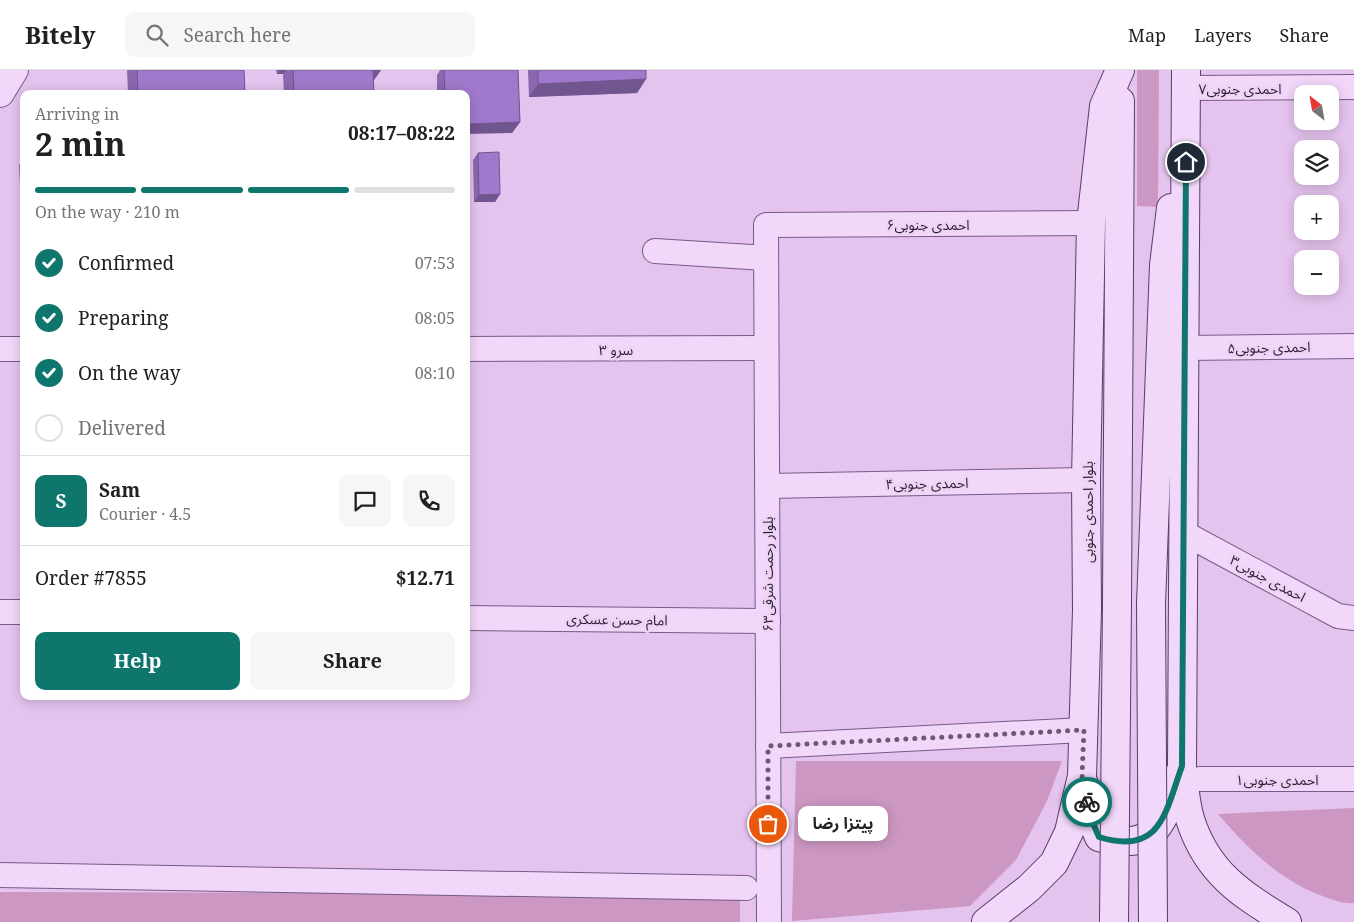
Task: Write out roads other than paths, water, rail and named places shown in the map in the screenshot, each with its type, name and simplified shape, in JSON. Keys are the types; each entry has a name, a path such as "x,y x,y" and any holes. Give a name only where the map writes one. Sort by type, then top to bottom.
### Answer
{"main road":[{"path":"0,93 14,70"},
{"path":"1114,922 1120,70"},
{"name":"بلوار احمدی جنوبی","path":"986,922 1028,888 1054,863 1069,832 1082,776 1087,610 1086,480 1091,223 1104,106 1120,70"},
{"path":"1186,79 1184,533 1191,772 1190,818 1202,848 1218,872 1248,898 1287,922"},
{"path":"1153,922 1151,604 1164,265 1186,79"},
{"path":"1082,776 1089,814 1099,837 1116,842 1133,842 1150,836 1191,772"}],"street":[{"name":"احمدی جنوبی۷","path":"1186,79 1354,87"},
{"name":"احمدی جنوبی۶","path":"766,225 1091,223"},
{"name":"بلوار رحمت شرقی۶۳","path":"766,225 769,922"},
{"path":"655,251 766,258"},
{"name":"احمدی جنوبی۵","path":"1185,348 1354,346"},
{"name":"سرو ۳","path":"470,349 766,348"},
{"path":"0,350 20,349"},
{"name":"احمدی جنوبی۴","path":"767,486 1086,480"},
{"name":"احمدی جنوبی۳","path":"1184,533 1338,616 1354,618"},
{"path":"0,612 20,612"},
{"name":"امام حسن عسکری","path":"470,618 768,621"},
{"path":"768,746 1084,730"},
{"name":"احمدی جنوبی۱","path":"1191,772 1354,779"},
{"path":"0,875 746,888"}],"place":[{"name":"پیتزا رضا","path":"768,824"}]}
